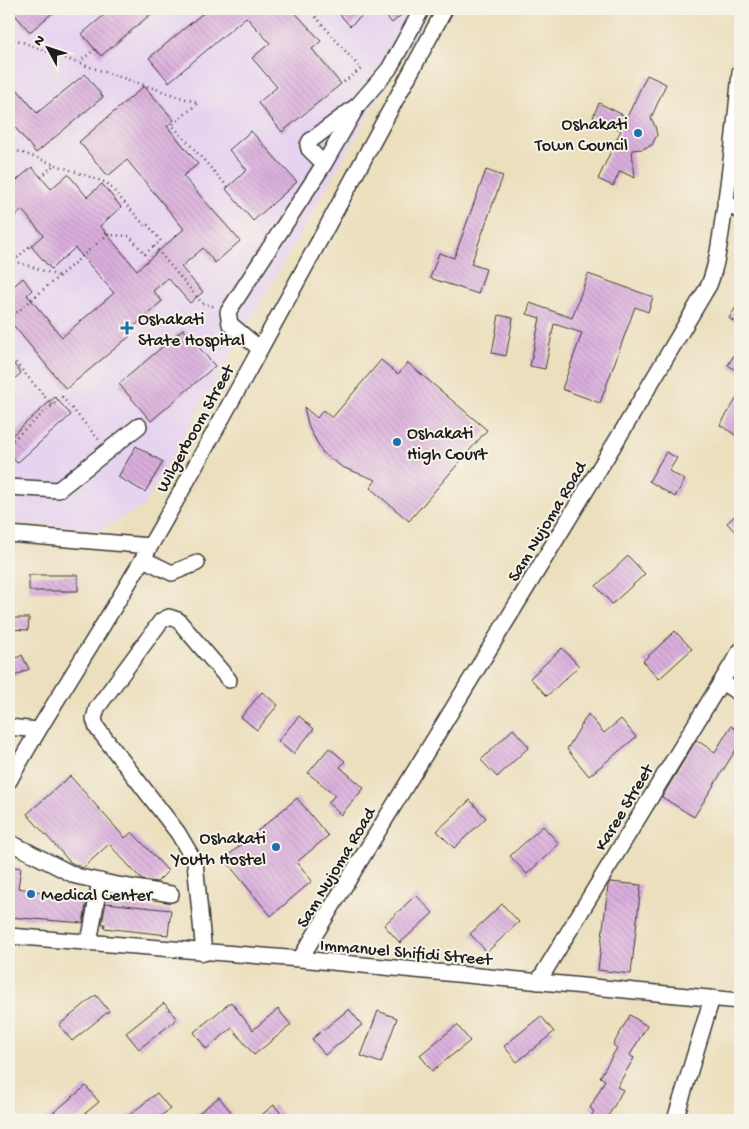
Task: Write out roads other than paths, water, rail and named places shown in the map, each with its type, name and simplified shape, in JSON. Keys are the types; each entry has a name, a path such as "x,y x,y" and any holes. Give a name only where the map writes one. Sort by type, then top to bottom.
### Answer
{"street":[{"path":"260,349 230,324 228,312 324,164 358,105 389,69 422,9"},
{"name":"Wilgerboom Street","path":"9,781 37,730 143,559 445,9"},
{"name":"Sam Nujoma Road","path":"300,959 703,296 714,271 726,202 740,72"},
{"path":"324,164 309,149 310,141 358,105"},
{"path":"726,202 740,211"},
{"path":"9,487 58,490 139,426"},
{"path":"9,534 150,546"},
{"path":"143,559 172,573 196,563"},
{"path":"204,953 195,862 178,833 97,728 94,719 97,708 155,628 161,621 170,617 178,620 229,680"},
{"name":"Karee Street","path":"538,982 740,651"},
{"path":"722,682 740,694"},
{"path":"9,727 37,730"},
{"path":"9,842 76,876 171,894"},
{"path":"89,943 100,881"},
{"name":"Immanuel Shifidi Street","path":"9,936 204,953 300,959 740,1001"},
{"path":"675,1120 712,998"}],"place":[{"name":"Oshakati Town Council","path":"638,133"},
{"name":"Oshakati State Hospital","path":"127,328"},
{"name":"Oshakati High Court","path":"397,442"},
{"name":"Oshakati Youth Hostel","path":"276,847"},
{"name":"Medical Center","path":"31,894"}]}
